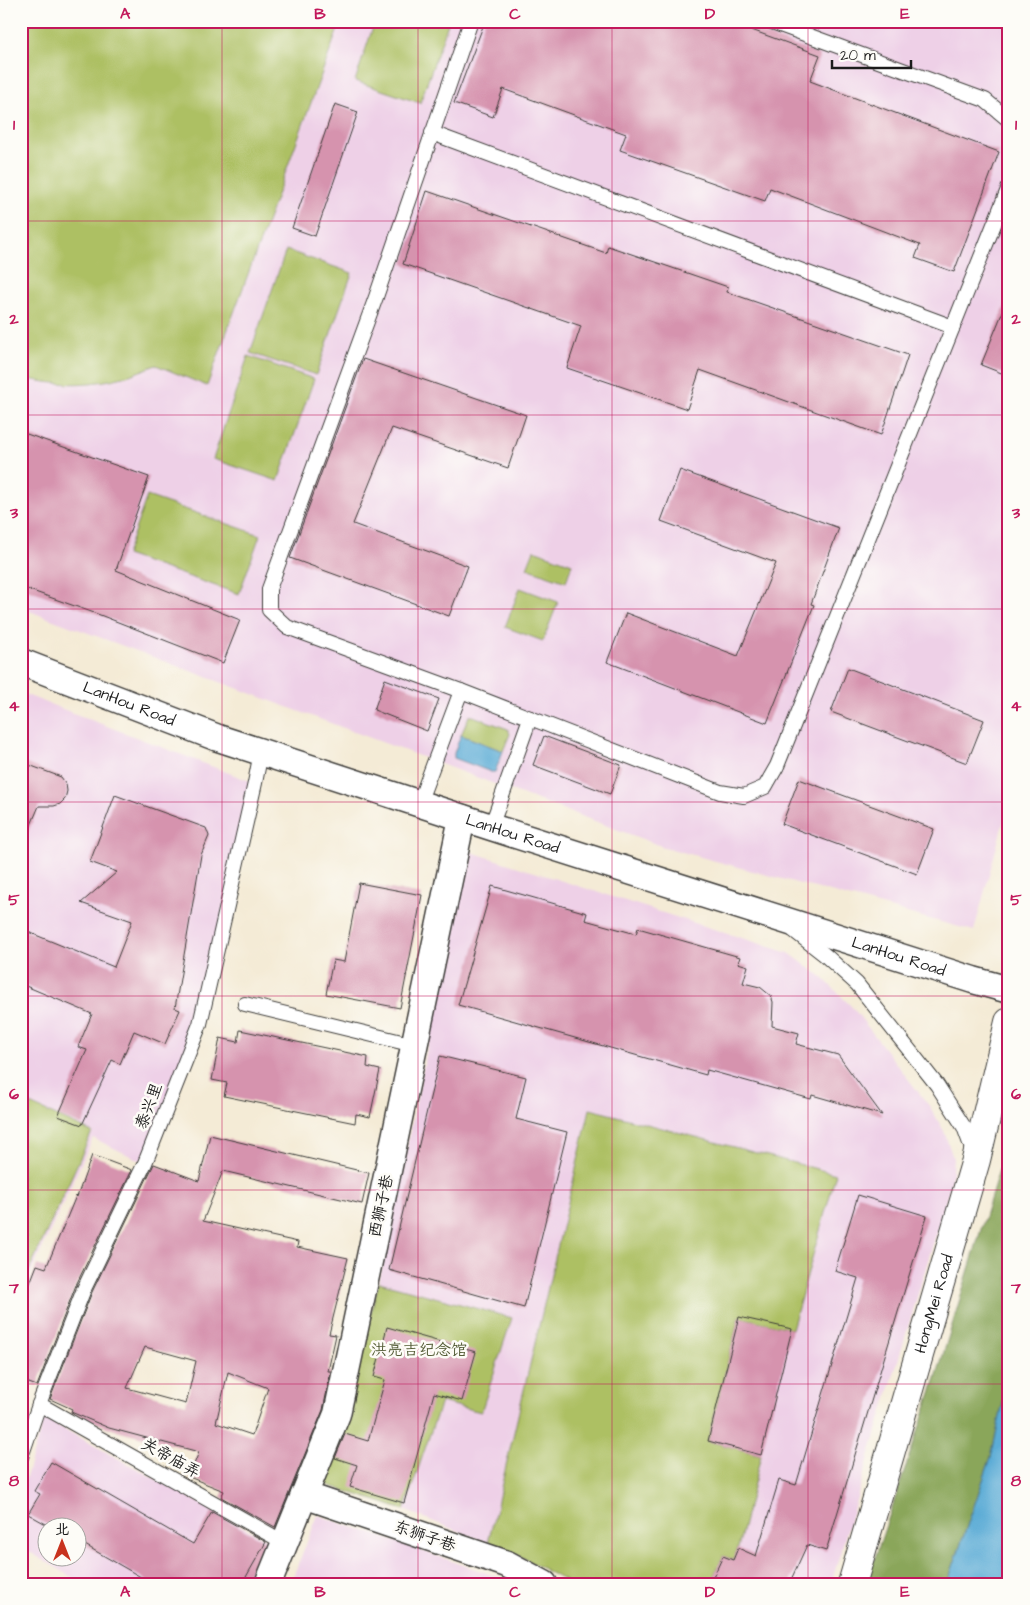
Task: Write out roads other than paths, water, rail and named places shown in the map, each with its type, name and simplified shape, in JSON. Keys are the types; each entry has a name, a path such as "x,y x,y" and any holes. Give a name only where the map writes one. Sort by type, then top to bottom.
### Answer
{"street":[{"name":"LanHou Road","path":"21,662 218,738 462,818 1009,990"},
{"name":"西狮子巷","path":"268,1584 337,1414 462,818"},
{"name":"HongMei Road","path":"852,1584 976,1160 1009,1022"},
{"name":"东狮子巷","path":"304,1495 507,1564 540,1583"}],"lane":[{"path":"471,21 376,297 269,588 269,610 287,627 461,691 720,792 744,796 765,787 780,757 1009,187"},
{"path":"769,21 985,100 1009,120"},
{"path":"432,134 952,327"},
{"path":"418,803 461,691"},
{"path":"491,827 530,718"},
{"name":"泰兴里","path":"21,1457 39,1404 84,1289 145,1163 200,1024 261,752"},
{"path":"777,918 825,955 857,984 937,1085 964,1128 976,1160"},
{"path":"245,1004 414,1045"},
{"name":"关帝庙弄","path":"39,1404 285,1542"}],"water":[{"path":"461,735 503,751 495,772 454,758"},
{"path":"1009,1376 1009,1584 947,1584 991,1457"}],"park label":[{"name":"洪亮吉纪念馆","path":"419,1350"}]}
